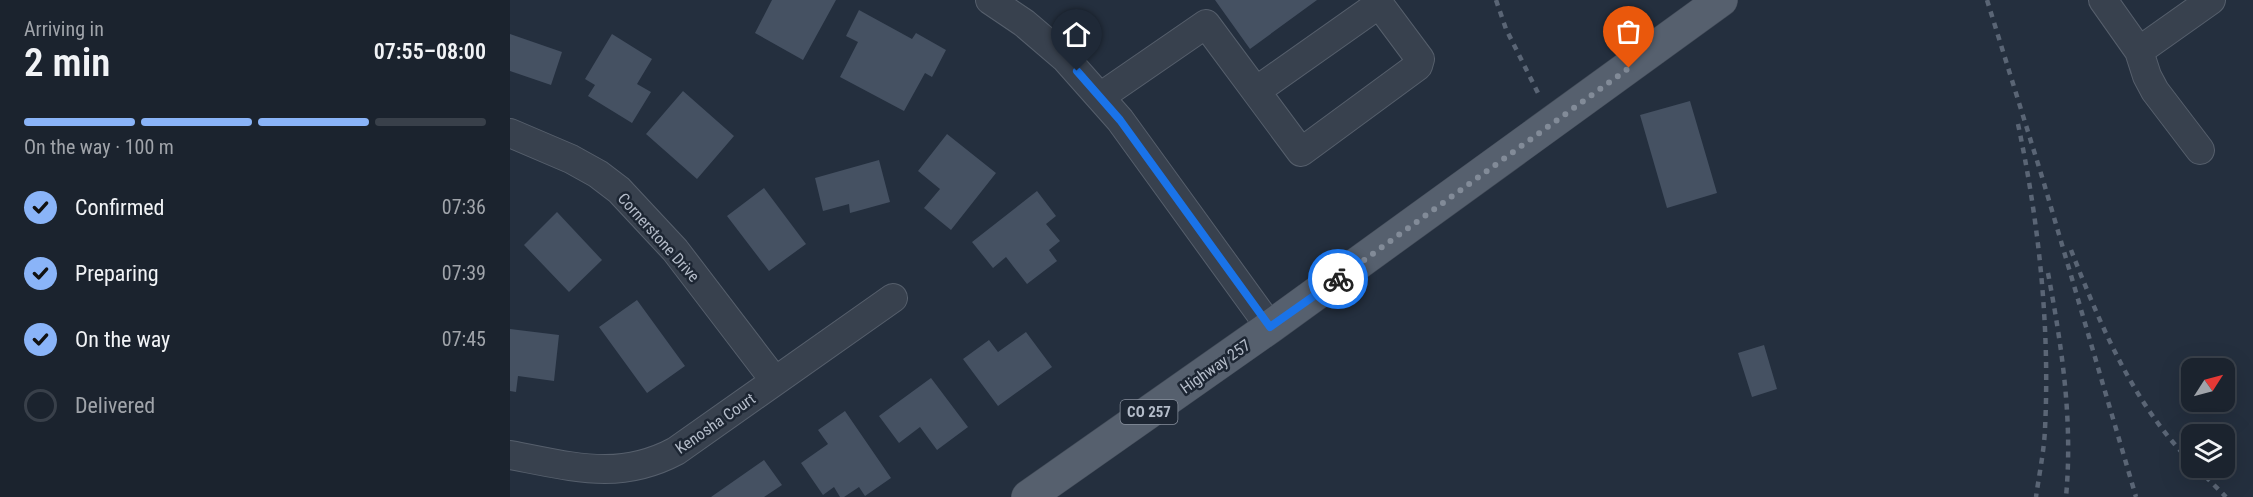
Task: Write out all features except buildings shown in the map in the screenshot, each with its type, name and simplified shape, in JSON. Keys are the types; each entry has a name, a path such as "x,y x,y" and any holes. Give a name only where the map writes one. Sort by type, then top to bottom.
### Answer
{"main road":[{"name":"Highway 257","path":"1028,497 1270,327 1721,0"}],"street":[{"path":"990,0 1024,23 1065,58 1120,120 1270,327"},
{"path":"2103,0 2139,51 2147,76 2155,91 2200,150"},
{"path":"2139,51 2211,0"},
{"path":"1100,97 1206,24 1301,152 1420,62 1420,59 1382,8 1375,7 1256,91"},
{"name":"Cornerstone Drive","path":"510,133 572,159 619,190 675,250 775,381"},
{"name":"Kenosha Court","path":"510,455 599,470 626,470 656,462 676,451 893,297"}],"railway":[{"path":"1496,0 1506,29 1539,95"},
{"path":"1987,0 2043,180 2136,497"},
{"path":"2018,124 2037,237 2046,352 2045,429 2036,497"},
{"path":"2071,250 2094,307 2121,363 2152,416 2181,451"},
{"path":"2048,273 2065,384 2068,440 2066,497"},
{"path":"2207,478 2226,497"}],"way so far":[{"path":"1338,279 1629,68"}],"route":[{"path":"1077,71 1120,120 1270,327 1338,279"}]}
